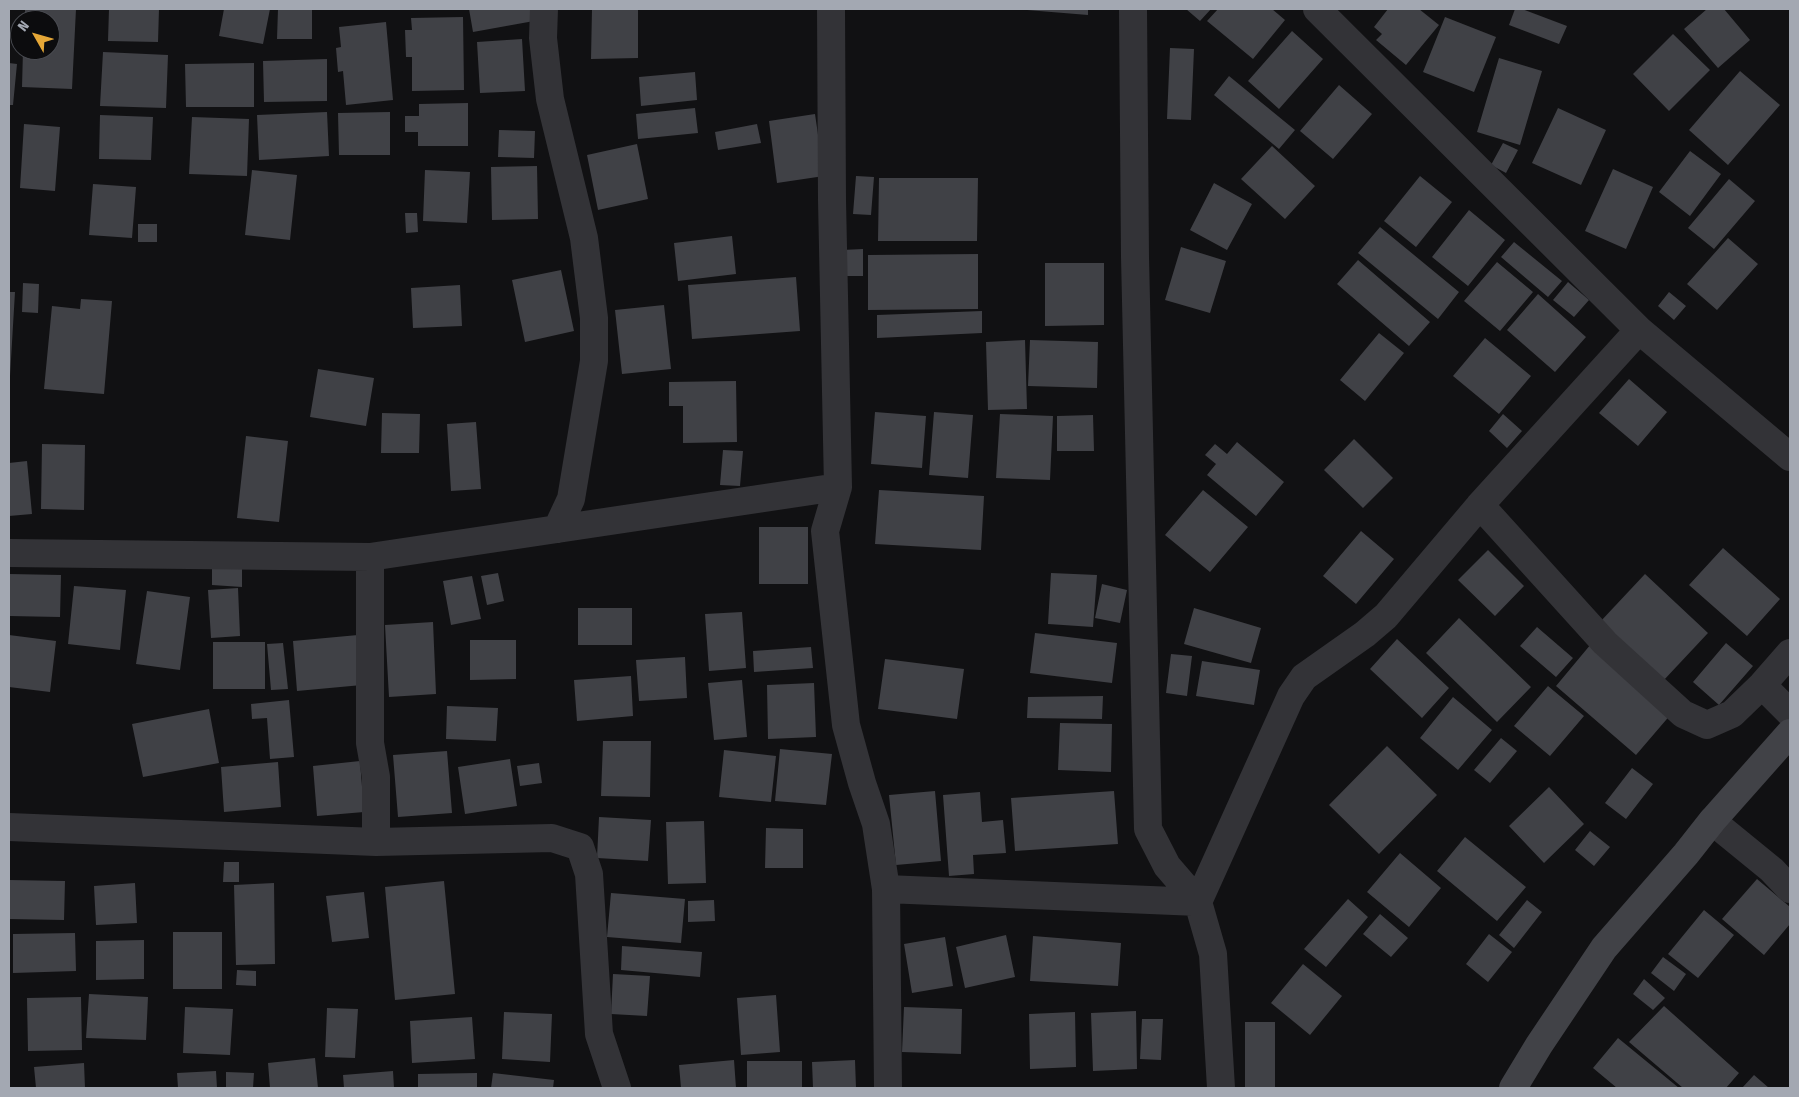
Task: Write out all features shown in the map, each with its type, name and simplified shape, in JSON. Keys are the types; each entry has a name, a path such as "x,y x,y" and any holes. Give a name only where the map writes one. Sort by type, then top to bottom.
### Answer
{"main road":[{"path":"1513,1088 1539,1045 1604,948 1790,733"}],"street":[{"path":"544,9 544,38 550,99 584,238 594,318 594,361 570,499 557,529"},
{"path":"831,9 832,200 838,487 825,530 846,726 876,824 886,889 888,1088"},
{"path":"1133,9 1135,267 1148,829 1167,866 1198,902 1213,954 1222,1088"},
{"path":"1317,9 1639,330 1790,457"},
{"path":"1198,902 1291,696 1304,678 1365,634 1386,616 1480,505 1639,330"},
{"path":"9,553 370,557 838,487"},
{"path":"1480,505 1605,643 1683,714 1707,726 1732,714 1762,685 1790,653"},
{"path":"370,557 370,744 376,777 376,842"},
{"path":"1762,685 1790,714"},
{"path":"1712,821 1772,870 1790,889"},
{"path":"9,827 376,842 552,838 580,847 589,874 599,1034 617,1088"},
{"path":"886,889 1198,902"}],"building":[{"path":"76,9 72,89 22,87 23,60 60,60 60,10 25,10"},
{"path":"109,9 159,9 158,42 108,41"},
{"path":"224,9 270,9 263,44 219,36"},
{"path":"278,9 312,9 312,39 277,39"},
{"path":"469,9 532,9 534,21 473,32"},
{"path":"592,9 638,9 638,58 591,59"},
{"path":"1088,9 1088,15 1027,10"},
{"path":"1186,9 1211,9 1200,21"},
{"path":"1218,9 1272,9 1285,20 1253,59 1207,21"},
{"path":"1388,9 1419,9 1439,25 1406,65 1376,40 1382,34 1374,27"},
{"path":"1515,9 1522,9 1567,26 1559,44 1509,25"},
{"path":"1707,9 1724,9 1750,40 1718,68 1684,29"},
{"path":"463,17 464,90 412,91 412,57 406,57 405,30 412,30 411,18"},
{"path":"1445,17 1496,37 1474,92 1423,72"},
{"path":"386,22 393,100 346,105 343,71 338,72 336,48 341,47 339,27"},
{"path":"1292,31 1323,59 1279,109 1248,81"},
{"path":"1673,34 1710,70 1669,111 1633,74"},
{"path":"522,39 525,91 480,93 477,42"},
{"path":"1170,48 1194,49 1191,120 1167,119"},
{"path":"103,52 168,55 166,108 100,106"},
{"path":"1499,58 1542,71 1520,145 1477,132"},
{"path":"327,59 327,101 264,102 263,61"},
{"path":"9,63 17,64 13,105 9,105"},
{"path":"254,63 254,107 186,107 185,64"},
{"path":"1740,71 1780,105 1728,165 1689,130"},
{"path":"695,72 697,100 641,106 639,77"},
{"path":"1229,76 1295,130 1279,149 1214,95"},
{"path":"1339,85 1372,114 1333,159 1300,131"},
{"path":"468,103 468,146 418,146 418,132 405,132 405,116 419,116 419,104"},
{"path":"695,108 698,133 638,139 636,114"},
{"path":"1558,108 1606,130 1581,185 1532,163"},
{"path":"327,112 329,156 259,160 257,115"},
{"path":"390,112 390,155 339,155 338,113"},
{"path":"815,114 824,176 777,183 769,121"},
{"path":"100,115 153,117 151,160 99,159"},
{"path":"192,117 249,119 247,176 189,174"},
{"path":"24,124 60,127 55,191 20,188"},
{"path":"757,124 761,143 718,150 715,132"},
{"path":"499,130 535,131 534,158 498,157"},
{"path":"1503,143 1518,150 1506,173 1491,165"},
{"path":"637,144 648,199 598,210 587,155"},
{"path":"1272,146 1315,186 1285,219 1241,179"},
{"path":"1690,151 1721,174 1690,216 1659,192"},
{"path":"537,166 538,219 492,220 491,167"},
{"path":"1613,169 1653,187 1626,249 1585,231"},
{"path":"252,170 297,175 290,240 245,235"},
{"path":"425,170 470,172 467,223 423,221"},
{"path":"856,176 874,177 871,215 853,214"},
{"path":"1420,176 1452,202 1416,247 1384,221"},
{"path":"879,178 978,178 977,241 878,241"},
{"path":"1729,179 1755,201 1714,249 1688,228"},
{"path":"1214,183 1252,204 1227,250 1190,230"},
{"path":"93,184 136,187 132,238 89,235"},
{"path":"1469,210 1505,240 1468,286 1432,257"},
{"path":"405,213 417,213 418,232 406,233"},
{"path":"138,224 157,224 157,242 138,242"},
{"path":"1380,227 1459,292 1438,319 1358,253"},
{"path":"732,236 736,274 678,281 674,243"},
{"path":"1728,238 1758,264 1717,310 1687,284"},
{"path":"1514,242 1562,281 1548,297 1501,257"},
{"path":"1181,247 1226,261 1210,313 1165,300"},
{"path":"863,249 863,276 842,276 842,250"},
{"path":"978,254 978,309 868,310 868,255"},
{"path":"1358,260 1430,322 1409,346 1337,284"},
{"path":"1497,262 1533,292 1500,331 1464,301"},
{"path":"1045,263 1104,263 1104,325 1045,326"},
{"path":"561,270 574,331 525,342 512,280"},
{"path":"796,277 800,331 692,339 688,285"},
{"path":"1568,282 1589,300 1574,317 1553,300"},
{"path":"23,283 39,284 38,313 22,312"},
{"path":"460,285 462,326 413,328 411,288"},
{"path":"9,292 15,292 10,376 9,376"},
{"path":"1669,292 1686,306 1674,320 1658,306"},
{"path":"1538,294 1586,337 1555,372 1507,330"},
{"path":"81,299 112,301 104,394 44,389 52,306 80,309"},
{"path":"664,305 671,369 622,374 615,310"},
{"path":"982,311 982,333 877,338 877,315"},
{"path":"1379,333 1404,353 1365,401 1340,380"},
{"path":"1485,338 1531,376 1499,414 1453,376"},
{"path":"1025,340 1027,409 988,410 986,342"},
{"path":"1030,340 1098,342 1097,388 1028,386"},
{"path":"318,369 374,378 366,426 310,417"},
{"path":"1629,379 1667,412 1638,446 1599,413"},
{"path":"736,381 737,442 683,443 683,406 669,406 669,382"},
{"path":"875,412 926,416 922,468 871,464"},
{"path":"934,412 973,415 968,478 929,475"},
{"path":"382,413 420,414 419,453 381,453"},
{"path":"1000,414 1053,416 1050,480 996,478"},
{"path":"1503,414 1522,431 1507,448 1489,431"},
{"path":"1093,415 1094,451 1057,451 1057,416"},
{"path":"476,422 481,489 451,491 447,424"},
{"path":"246,436 288,441 279,522 237,518"},
{"path":"1354,439 1393,478 1363,508 1324,470"},
{"path":"1237,442 1284,482 1256,516 1207,475 1216,464 1205,455 1215,444 1227,454"},
{"path":"42,444 85,445 84,510 41,509"},
{"path":"723,450 743,451 740,486 720,485"},
{"path":"27,461 32,514 9,516 9,463"},
{"path":"879,490 984,496 981,550 875,544"},
{"path":"1203,490 1248,527 1210,572 1165,535"},
{"path":"759,527 808,527 808,584 759,584"},
{"path":"1361,531 1394,559 1356,604 1323,576"},
{"path":"1723,548 1780,599 1747,636 1689,585"},
{"path":"1488,550 1524,586 1495,616 1458,580"},
{"path":"212,568 242,569 242,587 212,585"},
{"path":"498,573 504,601 487,605 481,576"},
{"path":"1051,573 1097,575 1093,627 1048,624"},
{"path":"9,574 61,575 60,617 9,616"},
{"path":"1645,574 1708,633 1663,681 1600,622"},
{"path":"472,576 481,619 451,625 443,581"},
{"path":"1102,584 1127,590 1120,623 1095,618"},
{"path":"74,586 126,590 120,650 68,644"},
{"path":"238,588 240,636 211,638 208,590"},
{"path":"147,591 190,597 180,670 136,664"},
{"path":"578,608 632,608 632,645 578,645"},
{"path":"1194,608 1261,628 1251,663 1184,644"},
{"path":"742,612 746,668 709,671 705,614"},
{"path":"1459,618 1531,687 1497,722 1426,653"},
{"path":"433,622 436,694 389,697 385,625"},
{"path":"1537,627 1573,658 1556,677 1520,646"},
{"path":"1035,633 1117,643 1112,683 1030,673"},
{"path":"9,635 56,641 50,692 9,687"},
{"path":"358,635 362,685 297,691 293,641"},
{"path":"1397,639 1449,688 1422,718 1370,669"},
{"path":"470,640 516,640 516,679 470,680"},
{"path":"213,642 265,642 265,689 213,689"},
{"path":"283,643 288,689 271,690 267,644"},
{"path":"1726,643 1753,666 1719,705 1693,682"},
{"path":"1591,644 1672,713 1636,755 1556,686"},
{"path":"811,647 813,668 754,672 753,651"},
{"path":"1171,654 1192,656 1187,696 1166,693"},
{"path":"685,657 687,698 639,701 636,660"},
{"path":"885,659 964,669 957,719 878,709"},
{"path":"1202,661 1260,670 1254,705 1196,696"},
{"path":"631,676 633,716 577,721 574,680"},
{"path":"742,680 747,737 714,740 708,683"},
{"path":"814,683 816,737 768,739 767,685"},
{"path":"1548,686 1584,716 1550,756 1514,726"},
{"path":"1103,696 1102,719 1027,718 1028,697"},
{"path":"1453,697 1492,730 1458,770 1420,738"},
{"path":"289,700 294,757 270,759 267,718 252,719 251,704"},
{"path":"447,706 498,708 496,741 446,739"},
{"path":"209,709 219,763 143,777 132,724"},
{"path":"1060,723 1112,724 1111,772 1058,770"},
{"path":"1501,738 1517,751 1490,783 1474,770"},
{"path":"603,741 651,741 650,797 601,796"},
{"path":"1387,746 1437,795 1379,854 1329,805"},
{"path":"780,749 832,754 826,805 775,801"},
{"path":"724,750 776,756 771,802 719,797"},
{"path":"447,751 452,813 398,817 393,755"},
{"path":"510,759 517,806 465,814 458,767"},
{"path":"360,761 364,812 317,816 313,766"},
{"path":"278,762 281,807 224,812 221,767"},
{"path":"539,763 542,783 520,786 517,766"},
{"path":"1632,768 1653,784 1626,819 1605,803"},
{"path":"1549,787 1584,824 1544,863 1509,826"},
{"path":"935,791 941,861 896,865 889,795"},
{"path":"1114,791 1118,844 1015,851 1011,798"},
{"path":"980,792 982,822 1003,820 1006,853 973,855 974,874 949,876 943,795"},
{"path":"599,817 651,820 648,861 597,858"},
{"path":"704,821 706,883 668,884 666,822"},
{"path":"766,828 803,829 803,868 765,868"},
{"path":"1590,831 1610,847 1594,866 1575,850"},
{"path":"1465,837 1526,887 1497,921 1437,871"},
{"path":"1400,853 1441,888 1409,927 1367,892"},
{"path":"224,862 239,862 239,882 223,882"},
{"path":"1757,879 1790,907 1790,924 1764,955 1722,919"},
{"path":"9,880 65,881 64,920 9,919"},
{"path":"444,881 455,994 395,1000 385,887"},
{"path":"135,883 137,923 96,925 94,886"},
{"path":"274,883 275,964 236,965 234,885"},
{"path":"364,892 369,938 332,942 326,896"},
{"path":"611,893 685,899 681,943 607,937"},
{"path":"1348,899 1368,917 1326,967 1304,949"},
{"path":"714,900 715,921 688,922 688,901"},
{"path":"1527,900 1542,912 1514,948 1499,935"},
{"path":"1704,910 1734,935 1698,978 1668,954"},
{"path":"1380,914 1408,938 1391,957 1363,934"},
{"path":"173,932 222,932 222,989 173,989"},
{"path":"75,933 76,971 13,973 13,934"},
{"path":"1489,934 1512,952 1488,982 1466,964"},
{"path":"1006,935 1015,977 965,988 956,947"},
{"path":"1033,936 1121,943 1118,986 1030,981"},
{"path":"945,937 953,986 912,993 904,944"},
{"path":"144,940 144,979 96,980 96,941"},
{"path":"622,946 702,952 700,977 621,970"},
{"path":"1663,957 1686,974 1674,991 1651,973"},
{"path":"1303,964 1342,996 1310,1035 1271,1003"},
{"path":"237,970 256,971 256,986 236,985"},
{"path":"613,974 650,976 647,1016 611,1014"},
{"path":"1644,979 1665,998 1653,1010 1633,994"},
{"path":"89,994 148,997 146,1040 86,1038"},
{"path":"776,995 780,1052 741,1055 737,998"},
{"path":"81,997 82,1050 28,1051 27,998"},
{"path":"1664,1006 1739,1073 1726,1088 1683,1088 1629,1042"},
{"path":"185,1007 233,1009 230,1055 183,1053"},
{"path":"904,1007 962,1009 961,1054 902,1052"},
{"path":"327,1008 358,1009 355,1058 325,1057"},
{"path":"1136,1011 1137,1069 1093,1071 1091,1013"},
{"path":"504,1012 552,1014 550,1062 502,1059"},
{"path":"1075,1012 1076,1067 1030,1069 1029,1014"},
{"path":"472,1017 475,1059 412,1063 410,1021"},
{"path":"1142,1019 1163,1019 1161,1060 1140,1059"},
{"path":"1245,1022 1275,1022 1275,1088 1245,1088"},
{"path":"1618,1038 1679,1088 1617,1088 1593,1068"},
{"path":"315,1058 318,1088 270,1088 268,1063"},
{"path":"734,1060 736,1088 681,1088 679,1065"},
{"path":"855,1060 856,1088 813,1088 812,1062"},
{"path":"747,1061 802,1061 802,1088 747,1088"},
{"path":"84,1063 85,1088 36,1088 34,1067"},
{"path":"216,1071 217,1088 178,1088 177,1073"},
{"path":"393,1071 394,1088 344,1088 343,1075"},
{"path":"226,1072 254,1073 253,1088 226,1088"},
{"path":"477,1073 477,1088 418,1088 418,1074"},
{"path":"493,1073 554,1080 553,1088 491,1088"},
{"path":"1754,1075 1769,1088 1742,1088"}]}
